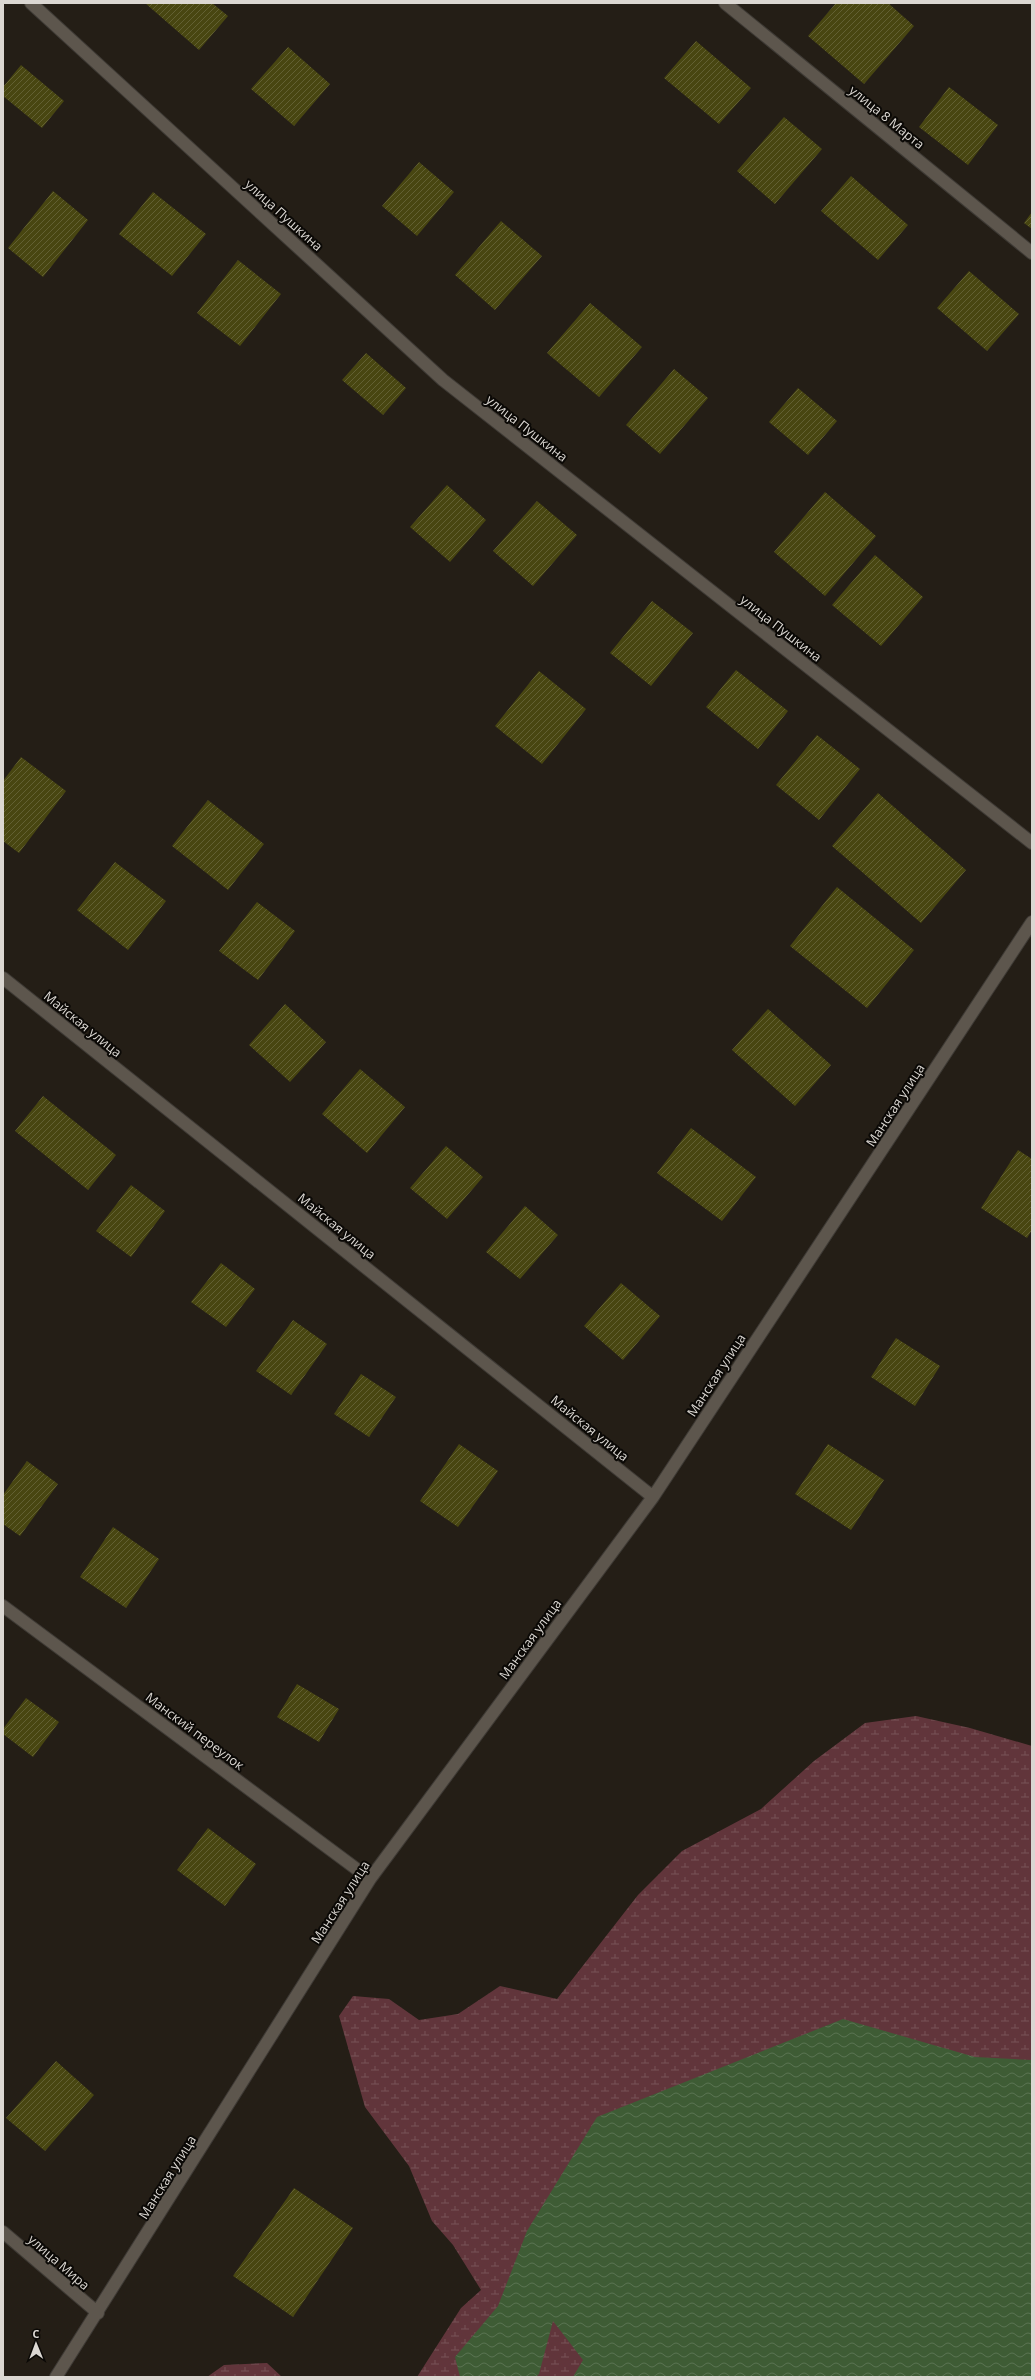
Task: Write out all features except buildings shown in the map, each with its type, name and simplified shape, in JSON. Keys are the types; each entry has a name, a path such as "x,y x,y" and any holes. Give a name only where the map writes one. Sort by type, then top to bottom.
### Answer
{"street":[{"name":"улица Пушкина","path":"31,3 443,380 1032,843"},
{"name":"улица 8 Марта","path":"725,3 1032,253"},
{"name":"Манская улица","path":"56,2377 98,2313 370,1879 653,1497 1032,922"},
{"name":"Майская улица","path":"3,978 653,1497"},
{"name":"Манский переулок","path":"3,1606 370,1879"},
{"name":"улица Мира","path":"3,2232 98,2313"}],"green space":[{"path":"916,1716 970,1728 1032,1746 1032,2377 417,2377 461,2308 481,2290 453,2245 432,2221 409,2166 365,2107 339,2016 353,1996 389,1999 419,2020 458,2014 500,1986 557,1999 638,1895 682,1851 761,1809 814,1761 865,1723"},
{"path":"267,2363 282,2377 207,2377 224,2365"}],"water":[{"path":"843,2019 975,2057 1032,2060 1032,2377 573,2377 583,2360 553,2321 539,2374 536,2377 460,2377 455,2357 498,2306 527,2231 597,2117"}]}
